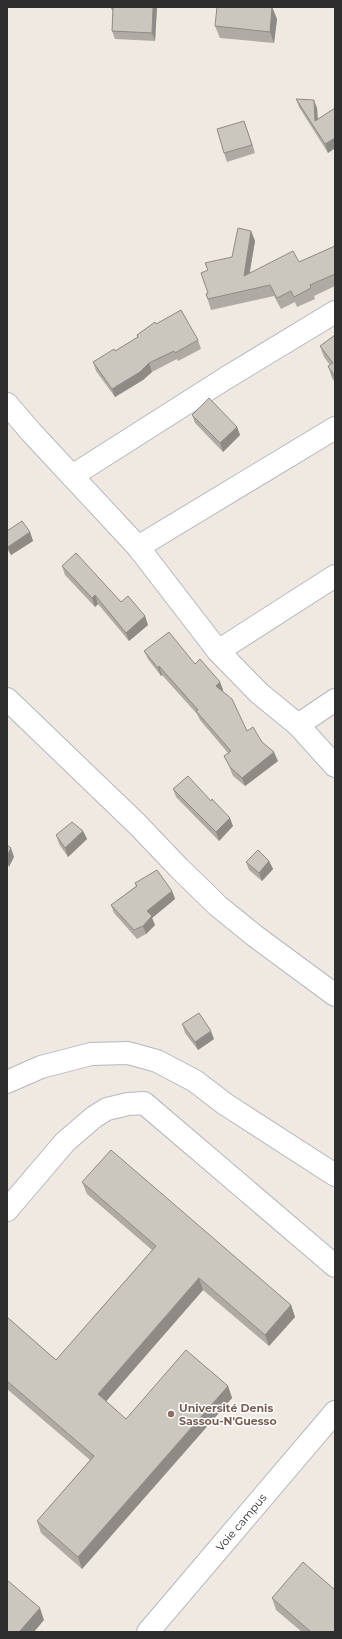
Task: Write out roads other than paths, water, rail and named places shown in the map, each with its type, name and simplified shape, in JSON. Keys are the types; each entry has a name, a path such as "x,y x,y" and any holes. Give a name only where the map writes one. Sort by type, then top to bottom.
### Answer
{"street":[{"path":"72,476 226,378 335,312"},
{"path":"7,404 31,432 138,547 218,651 259,693 298,725 335,766"},
{"path":"138,547 335,428"},
{"path":"218,651 335,576"},
{"path":"7,699 137,824 178,868 218,906 255,936 335,995"},
{"path":"298,725 335,700"},
{"path":"7,1082 41,1067 90,1054 128,1053 158,1061 195,1081 225,1104 335,1176"},
{"path":"7,1210 65,1142 94,1117 106,1109 128,1104 144,1103 335,1266"},
{"name":"Voie campus","path":"148,1632 335,1412"}],"place":[{"name":"Université Denis Sassou-N'Guesso","path":"171,1414"}]}
